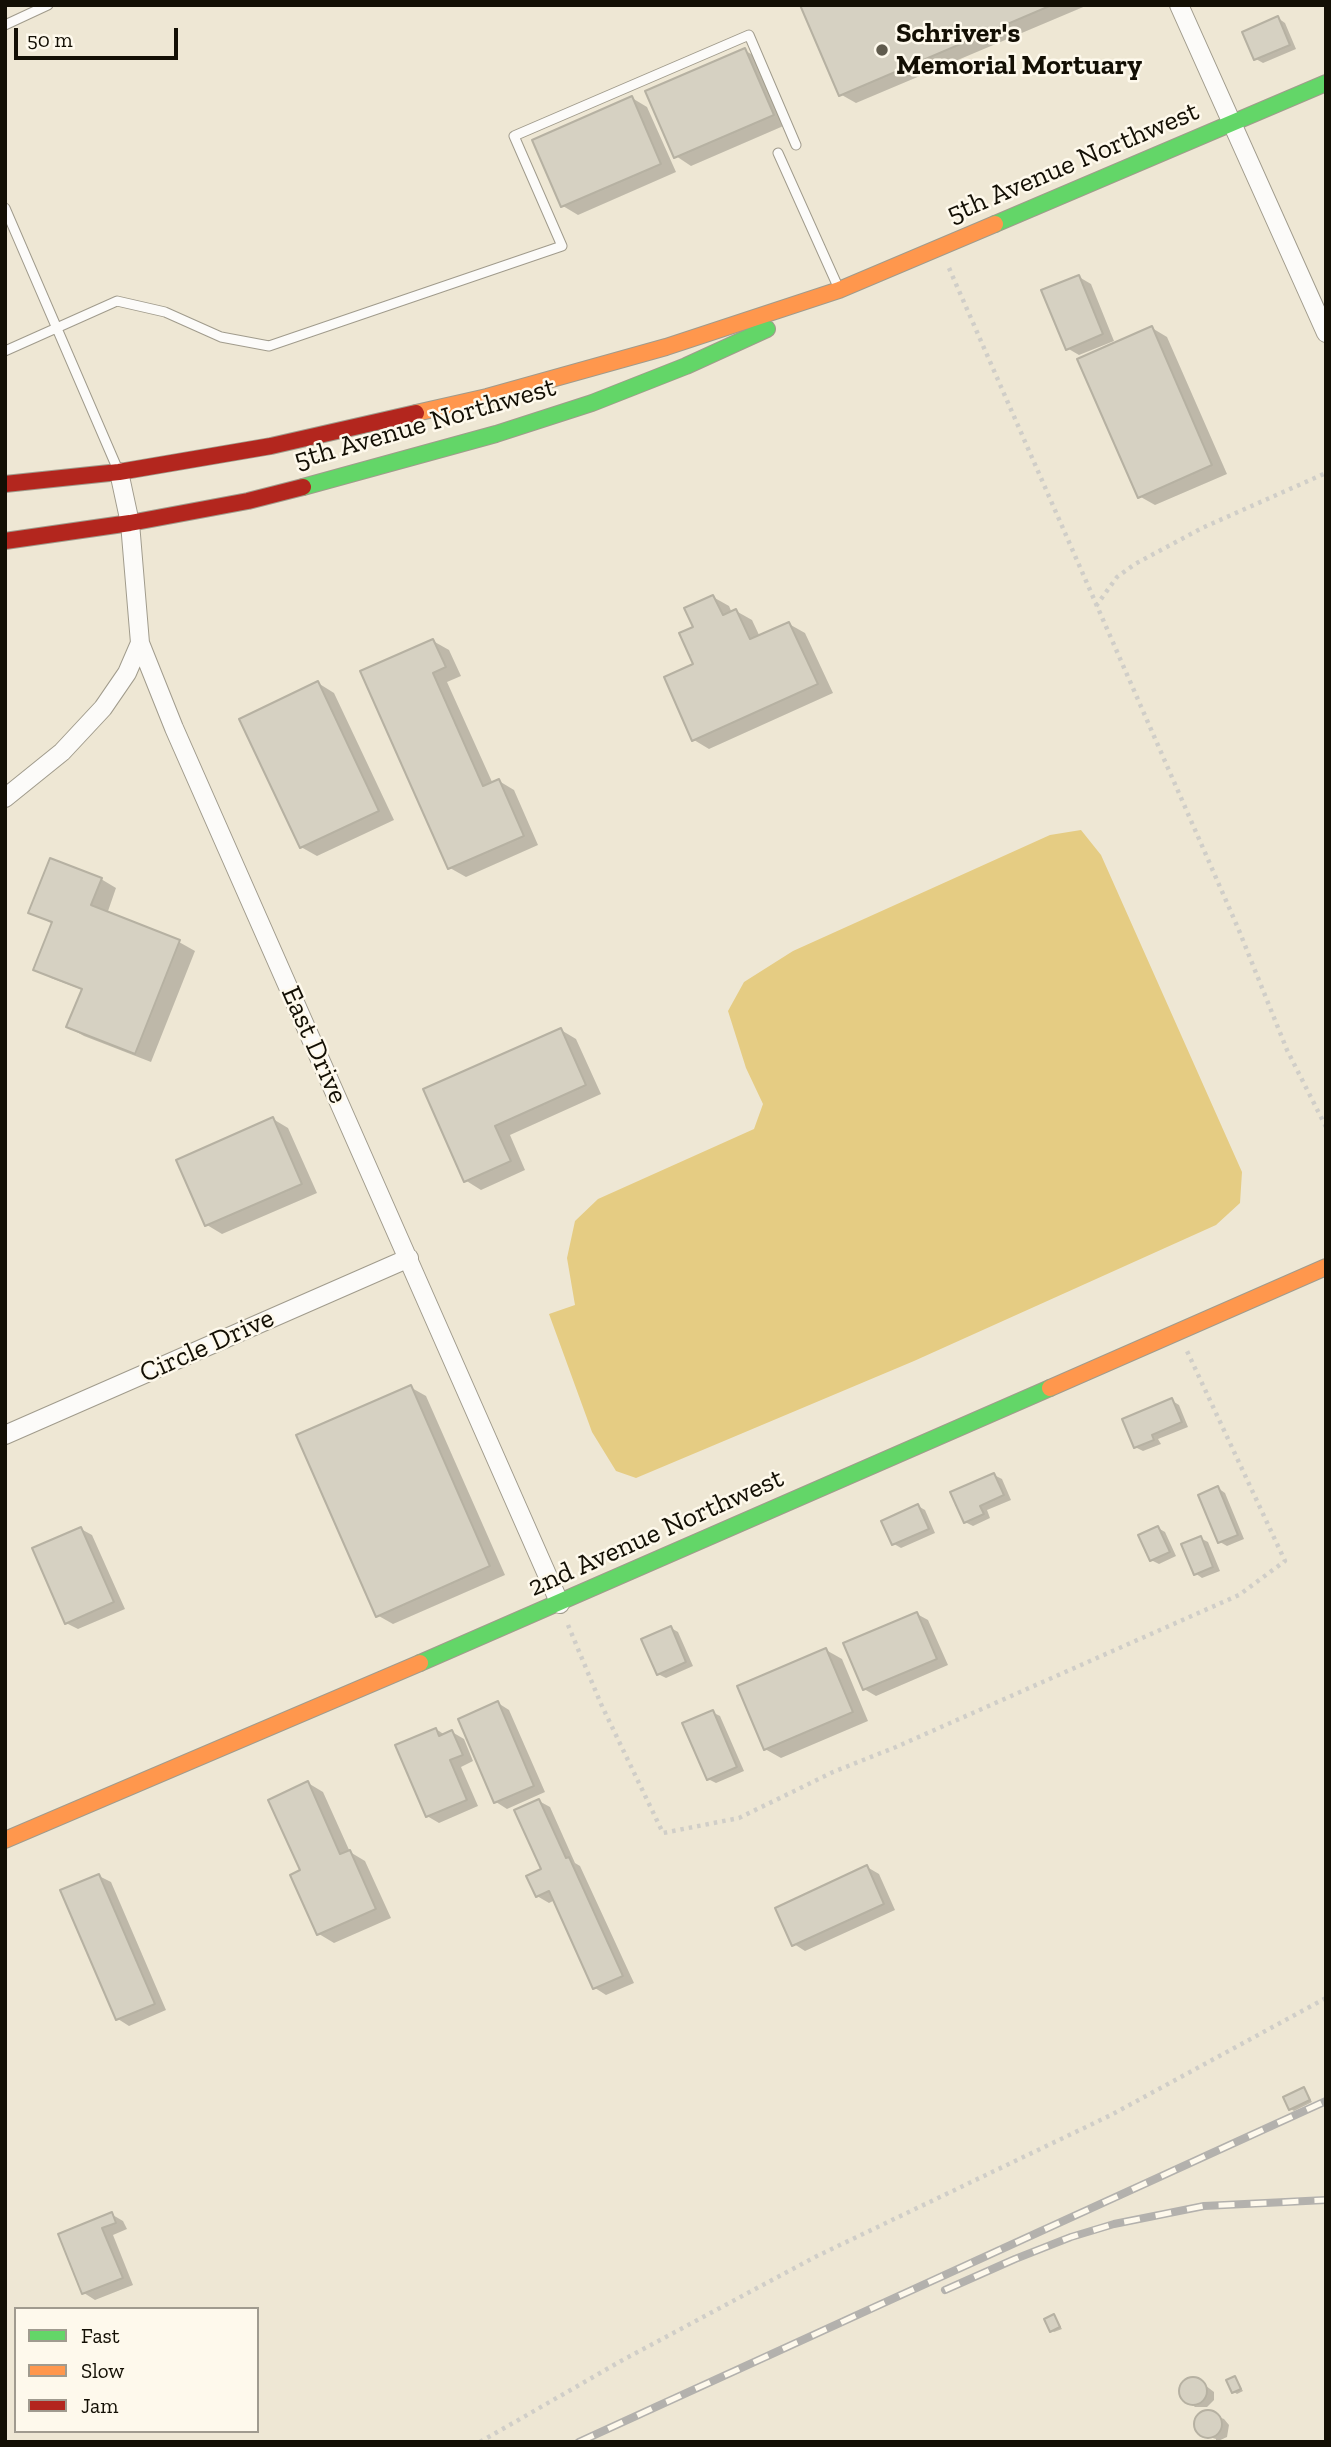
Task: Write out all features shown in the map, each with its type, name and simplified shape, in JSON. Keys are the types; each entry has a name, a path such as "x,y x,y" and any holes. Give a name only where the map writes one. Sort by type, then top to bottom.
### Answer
{"main road":[{"name":"5th Avenue Northwest","path":"5,484 119,472 271,446 487,397 666,347 839,290 1326,83"},
{"name":"5th Avenue Northwest","path":"5,541 130,523 248,500 375,470 568,411 686,366 771,328 839,290"},
{"name":"2nd Avenue Northwest","path":"5,1840 560,1604 1326,1267"}],"street":[{"path":"1178,5 1326,333"},
{"name":"East Drive","path":"119,472 130,523 140,643 174,728 560,1604"},
{"path":"5,798 62,752 103,708 127,673 140,643"},
{"name":"Circle Drive","path":"5,1435 409,1258"}],"lane":[{"path":"5,25 48,5"},
{"path":"5,351 117,301 166,312 221,337 269,346 562,246 514,136 749,35 796,145"},
{"path":"778,153 839,290"},
{"path":"5,208 119,472"}],"path":[{"path":"940,248 1238,928 1287,1050 1326,1128"},
{"path":"1096,606 1117,577 1135,564 1202,528 1326,473"},
{"path":"560,1604 600,1704 663,1833 738,1818 833,1772 896,1747 1239,1595 1285,1561 1177,1332"},
{"path":"480,2442 621,2361 815,2257 1111,2115 1326,1998"}],"shaded area":[{"path":"1081,830 1101,855 1242,1172 1240,1203 1216,1225 914,1361 636,1478 616,1471 592,1432 549,1314 575,1305 567,1258 575,1221 598,1199 754,1129 763,1104 746,1068 728,1011 744,982 793,951 1050,835"}],"building":[{"name":"Schriver's Memorial Mortuary","path":"800,5 1052,5 839,96"},
{"path":"1278,16 1290,45 1254,60 1242,32"},
{"path":"745,48 774,115 674,158 645,91"},
{"path":"632,96 661,164 561,207 532,140"},
{"path":"1079,275 1103,334 1066,350 1041,290"},
{"path":"1152,326 1212,465 1138,498 1077,359"},
{"path":"713,595 723,615 736,609 750,639 789,622 818,684 692,741 664,677 693,664 679,633 693,627 684,608"},
{"path":"433,639 446,667 433,673 483,786 499,779 524,836 448,869 360,671"},
{"path":"318,681 379,811 300,848 239,719"},
{"path":"50,858 102,878 91,905 180,940 135,1054 66,1027 82,989 33,970 52,922 28,913"},
{"path":"561,1028 586,1085 495,1126 511,1161 464,1182 423,1089"},
{"path":"273,1117 302,1184 205,1226 176,1160"},
{"path":"411,1385 490,1566 376,1617 296,1435"},
{"path":"1172,1398 1182,1422 1152,1435 1154,1440 1134,1448 1122,1419"},
{"path":"994,1473 1004,1495 980,1506 984,1514 964,1523 950,1492"},
{"path":"1218,1486 1238,1535 1218,1543 1198,1495"},
{"path":"918,1504 929,1529 892,1545 881,1521"},
{"path":"1158,1526 1170,1552 1150,1561 1138,1535"},
{"path":"81,1527 114,1602 65,1624 32,1548"},
{"path":"1201,1536 1213,1567 1194,1575 1181,1544"},
{"path":"917,1612 937,1659 863,1690 843,1643"},
{"path":"671,1626 686,1662 657,1675 641,1639"},
{"path":"826,1648 853,1712 764,1750 737,1686"},
{"path":"498,1701 534,1786 494,1803 458,1719"},
{"path":"713,1710 737,1767 707,1780 682,1723"},
{"path":"436,1728 439,1736 452,1730 463,1755 450,1760 467,1800 426,1817 395,1745"},
{"path":"308,1781 340,1854 350,1850 376,1909 317,1935 290,1875 300,1870 268,1800"},
{"path":"539,1799 566,1858 569,1857 623,1976 593,1989 549,1891 536,1897 526,1876 541,1869 514,1810"},
{"path":"867,1865 884,1904 792,1946 775,1908"},
{"path":"99,1874 155,2004 116,2020 60,1890"},
{"path":"1304,2087 1310,2100 1289,2110 1283,2097"},
{"path":"112,2212 116,2223 102,2228 123,2278 82,2294 58,2234"},
{"path":"1054,2314 1060,2327 1050,2332 1044,2319"},
{"path":"1235,2376 1241,2389 1232,2393 1226,2380"},
{"path":"1193,2377 1203,2381 1207,2391 1203,2401 1193,2405 1183,2401 1179,2391 1183,2381"},
{"path":"1208,2410 1218,2414 1222,2424 1218,2434 1208,2438 1198,2434 1194,2424 1198,2414"}],"railway":[{"path":"579,2442 1326,2101"},
{"path":"945,2290 1071,2237 1114,2224 1204,2206 1326,2200"}],"traffic: fast":[{"path":"995,224 1326,83"},
{"path":"303,487 496,434 592,403 686,366 767,329"},
{"path":"420,1663 1050,1388"}],"traffic: slow":[{"path":"416,413 487,397 666,347 839,290 995,224"},
{"path":"1050,1388 1326,1267"},
{"path":"5,1840 420,1663"}],"traffic: jam":[{"path":"5,484 119,472 271,446 416,413"},
{"path":"5,541 130,523 248,501 303,487"}],"place":[{"name":"Schriver's Memorial Mortuary","path":"882,50"}]}
